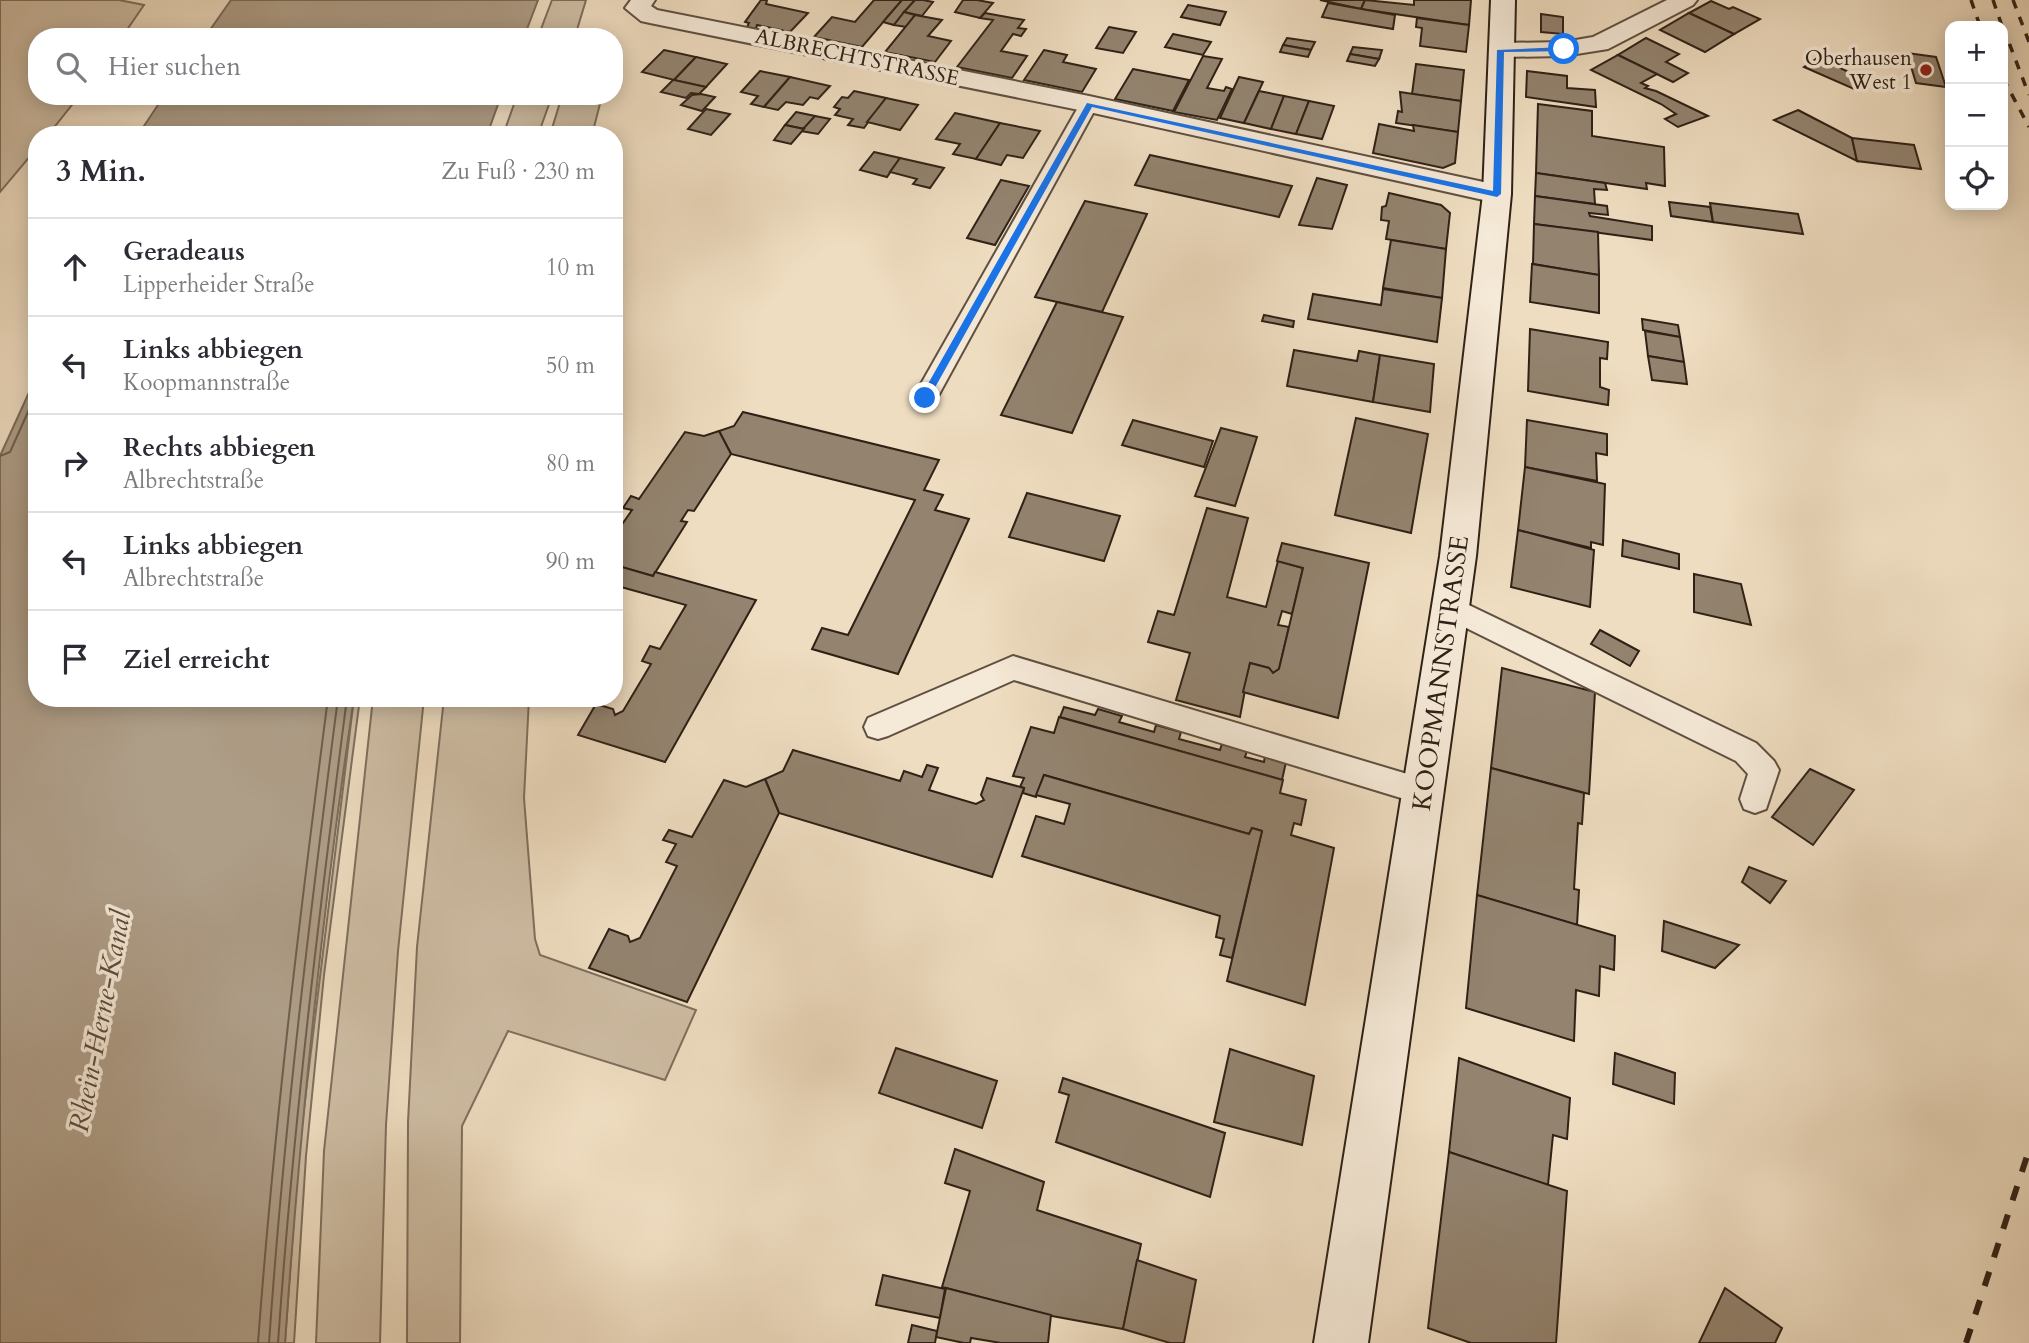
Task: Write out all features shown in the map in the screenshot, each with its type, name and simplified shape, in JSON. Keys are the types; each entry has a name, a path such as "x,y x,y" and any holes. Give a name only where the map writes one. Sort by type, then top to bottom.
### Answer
{"street":[{"name":"ALBRECHTSTRASSE","path":"643,0 636,8 650,16 1089,104 1497,194"},
{"name":"KOOPMANNSTRASSE","path":"1341,1343 1450,607 1497,194 1503,0"},
{"path":"1500,50 1564,49 1600,44 1685,0"}],"lane":[{"path":"925,398 1089,104"},
{"path":"1450,607 1746,752 1764,770 1755,799"},
{"path":"878,727 1013,668 1424,792"}],"shaded area":[{"path":"0,0 119,0 144,5 128,28 28,28 28,105 72,105 55,126 28,126 28,159 0,192"},
{"path":"552,0 586,0 578,28 541,28"},
{"path":"514,105 549,105 541,126 506,126"},
{"path":"559,105 600,105 594,126 553,126"},
{"path":"353,707 359,707 324,975 306,1156 294,1343 285,1343 298,1158"},
{"path":"372,707 423,707 398,951 386,1125 380,1343 316,1343 324,1151"},
{"path":"443,707 529,707 524,798 535,939 540,955 696,1010 665,1080 508,1031 462,1126 460,1343 407,1343 408,1122 417,947"}],"water":[{"path":"231,0 538,0 527,28 211,28"},
{"path":"158,105 498,105 490,126 144,126"},
{"name":"Rhein-Herne-Kanal","path":"28,395 28,707 353,707 313,1020 285,1343 0,1343 0,456"}],"building":[{"path":"761,0 767,0 766,4 808,13 790,32 757,25 756,29 747,27 749,23 745,22"},
{"path":"874,0 902,0 862,47 814,37 832,17 855,22"},
{"path":"902,0 915,0 894,25 883,22"},
{"path":"915,0 933,2 922,16 904,12"},
{"path":"963,0 993,3 980,18 955,12"},
{"path":"1320,0 1365,0 1361,9"},
{"path":"1365,0 1414,5 1414,0 1471,0 1469,25 1361,9"},
{"path":"1711,1 1760,19 1734,34 1689,13"},
{"path":"1328,3 1395,15 1393,29 1322,17"},
{"path":"1188,5 1226,12 1220,25 1181,17"},
{"path":"904,12 915,15 906,27 894,25"},
{"path":"985,13 1024,20 1018,28 1026,29 1021,36 1013,34 1001,51 1027,56 1012,78 957,67 993,20 980,18"},
{"path":"1689,13 1734,34 1705,52 1660,30"},
{"path":"1541,14 1563,17 1563,34 1541,32"},
{"path":"915,15 942,20 928,36 951,41 935,62 885,52"},
{"path":"1417,18 1469,25 1466,52 1420,46 1422,28 1416,27"},
{"path":"1109,27 1136,32 1123,53 1096,48"},
{"path":"1173,34 1211,42 1203,55 1165,47"},
{"path":"1287,38 1315,42 1311,50 1283,45"},
{"path":"1646,38 1679,54 1666,62 1688,73 1673,82 1618,55"},
{"path":"1283,45 1311,50 1308,57 1280,52"},
{"path":"1353,47 1382,50 1379,59 1350,54"},
{"path":"664,50 696,57 674,80 642,72"},
{"path":"1044,50 1067,55 1063,62 1096,69 1082,92 1024,80"},
{"name":"Oberhausen West 1","path":"1907,53 1936,57 1945,87 1916,83"},
{"path":"1350,54 1379,59 1375,66 1347,61"},
{"path":"1618,55 1657,74 1641,83 1648,86 1645,88 1708,116 1678,127 1665,119 1676,114 1661,104 1591,70"},
{"path":"1203,56 1222,59 1207,88 1224,91 1226,87 1232,89 1217,120 1174,112"},
{"path":"696,57 727,64 706,87 674,80"},
{"path":"1819,57 1868,82 1854,89 1804,67"},
{"path":"1416,64 1464,70 1461,101 1412,94"},
{"path":"1133,69 1189,80 1173,111 1115,99"},
{"path":"760,71 790,77 764,107 751,104 758,96 741,92"},
{"path":"1527,71 1567,76 1567,88 1595,90 1596,107 1526,97"},
{"path":"790,77 830,86 818,99 810,97 803,105 786,102 778,110 764,107"},
{"path":"1239,77 1263,82 1244,123 1220,118"},
{"path":"673,80 706,87 699,94 691,93 686,98 661,92"},
{"path":"854,91 886,98 864,128 848,125 853,119 835,115 840,109 834,107 842,97 848,98"},
{"path":"1259,91 1284,96 1271,129 1244,123"},
{"path":"1400,92 1461,101 1458,132 1396,123 1398,111 1402,112"},
{"path":"692,95 715,97 702,111 681,105"},
{"path":"1284,96 1309,101 1296,134 1271,129"},
{"path":"886,98 918,105 900,130 867,122"},
{"path":"1309,101 1334,106 1322,139 1296,134"},
{"path":"1538,104 1592,111 1592,136 1664,147 1665,186 1646,183 1647,189 1536,173"},
{"path":"706,109 730,114 711,135 688,129"},
{"path":"1798,110 1852,138 1857,161 1774,120"},
{"path":"796,112 815,116 804,129 785,125"},
{"path":"955,113 1000,123 976,159 953,154 960,144 936,139"},
{"path":"815,116 830,119 818,134 801,131"},
{"path":"1000,123 1040,131 1023,158 1007,155 1001,165 976,159"},
{"path":"1379,124 1414,131 1413,125 1458,132 1455,163 1443,168 1373,153"},
{"path":"785,125 804,129 791,144 774,140"},
{"path":"1852,138 1914,145 1921,169 1857,161"},
{"path":"874,152 900,158 887,177 860,170"},
{"path":"1150,155 1292,186 1279,217 1135,185"},
{"path":"900,158 944,168 930,188 913,184 917,179 890,172"},
{"path":"1536,173 1605,183 1607,190 1594,189 1595,204 1535,196"},
{"path":"1317,178 1347,185 1332,229 1299,225"},
{"path":"1001,180 1029,186 995,245 967,238"},
{"path":"1389,193 1441,205 1450,213 1446,249 1386,239 1389,221 1381,220 1382,207 1386,206"},
{"path":"1535,196 1607,206 1608,215 1589,213 1590,216 1652,226 1652,240 1534,224"},
{"path":"1085,201 1147,214 1102,312 1035,297"},
{"path":"1669,202 1710,207 1713,222 1671,216"},
{"path":"1710,203 1798,214 1803,234 1713,222"},
{"path":"1534,224 1598,232 1599,275 1533,264"},
{"path":"1391,240 1446,249 1442,298 1383,288"},
{"path":"1532,264 1599,275 1599,313 1530,302"},
{"path":"1383,289 1442,298 1437,342 1308,319 1313,294 1381,305"},
{"path":"1057,302 1123,317 1072,433 1001,415"},
{"path":"1264,315 1294,321 1293,327 1262,321"},
{"path":"1642,319 1678,325 1680,337 1643,330"},
{"path":"1530,329 1608,342 1607,359 1600,358 1600,387 1609,390 1608,405 1528,391"},
{"path":"1645,331 1680,337 1684,362 1648,356"},
{"path":"1294,350 1357,361 1359,351 1380,355 1373,402 1287,386"},
{"path":"1380,355 1434,364 1430,412 1373,402"},
{"path":"1648,356 1684,362 1687,384 1652,380"},
{"path":"743,412 939,460 924,490 943,495 935,510 969,519 898,674 812,649 822,628 848,635 915,500 731,454 719,431 734,426"},
{"path":"1356,418 1428,434 1411,533 1335,515"},
{"path":"1133,420 1213,441 1204,467 1122,445"},
{"path":"1527,420 1607,434 1607,455 1596,453 1597,481 1525,467"},
{"path":"1221,428 1257,437 1235,506 1195,496"},
{"path":"719,431 731,454 694,511 688,510 681,521 687,522 653,576 623,568 623,523 632,510 623,508 631,496 639,499 685,432 704,436"},
{"path":"1525,467 1605,484 1603,545 1591,542 1591,548 1518,530"},
{"path":"1027,493 1120,516 1104,561 1009,537"},
{"path":"1207,508 1248,518 1227,597 1266,607 1278,561 1303,568 1292,614 1282,611 1278,625 1289,627 1279,669 1273,673 1269,668 1250,663 1240,717 1176,700 1190,653 1148,642 1158,611 1174,615"},
{"path":"1518,530 1594,550 1590,607 1511,587"},
{"path":"1623,540 1679,554 1679,569 1622,556"},
{"path":"1282,543 1369,563 1338,718 1243,692 1250,663 1269,668 1273,673 1279,669 1303,568 1277,561"},
{"path":"623,567 653,576 655,572 756,600 665,762 578,735 594,707 613,709 615,715 623,711 651,664 642,661 650,646 660,649 686,605 623,588"},
{"path":"1694,574 1741,584 1751,625 1694,612"},
{"path":"1600,630 1639,651 1630,666 1591,644"},
{"path":"1502,668 1595,692 1589,794 1491,768"},
{"path":"1064,707 1095,715 1098,709 1122,716 1119,722 1154,732 1156,725 1181,732 1179,739 1220,750 1222,744 1247,751 1245,757 1264,762 1265,756 1286,762 1282,780 1060,717"},
{"path":"1059,717 1283,780 1280,793 1306,800 1301,825 1294,823 1291,835 1334,848 1305,1005 1227,981 1262,831 1252,828 1249,834 1044,775 1036,797 1023,793 1024,788 1020,787 1024,778 1013,776 1031,727 1054,733"},
{"path":"793,750 900,781 904,771 922,777 927,765 938,768 929,790 976,804 984,800 981,795 987,778 1024,788 992,877 779,813 765,779 783,771"},
{"path":"1491,768 1584,793 1582,824 1578,823 1574,889 1579,890 1577,925 1477,895"},
{"path":"1810,769 1854,790 1813,845 1772,817"},
{"path":"1044,775 1249,834 1252,828 1262,831 1232,958 1220,955 1224,939 1216,937 1220,916 1022,856 1036,816 1064,824 1070,804 1036,795"},
{"path":"765,779 779,813 687,1002 589,968 609,929 628,936 630,942 640,938 677,866 666,862 676,844 663,840 669,830 692,837 724,780 746,787"},
{"path":"1749,867 1786,881 1770,903 1742,882"},
{"path":"1477,895 1615,936 1614,970 1600,966 1599,996 1576,990 1574,1041 1466,1008"},
{"path":"1664,921 1739,945 1715,968 1662,951"},
{"path":"896,1048 997,1081 982,1128 879,1093"},
{"path":"1230,1049 1314,1076 1302,1145 1214,1122"},
{"path":"1615,1053 1675,1073 1674,1104 1613,1084"},
{"path":"1459,1058 1570,1098 1567,1139 1553,1135 1548,1185 1449,1152"},
{"path":"1063,1078 1225,1133 1210,1197 1056,1142 1069,1095 1059,1092"},
{"path":"955,1149 1044,1182 1037,1210 1141,1244 1123,1329 1052,1316 942,1287 970,1191 945,1183"},
{"path":"1449,1152 1567,1191 1556,1343 1471,1343 1428,1328"},
{"path":"1137,1260 1196,1280 1184,1343 1170,1343 1123,1329"},
{"path":"883,1275 945,1289 940,1318 876,1305"},
{"path":"946,1288 1051,1315 1048,1343 1001,1343 971,1338 970,1343 964,1343 936,1337"},
{"path":"1725,1288 1782,1328 1775,1343 1699,1343"},
{"path":"912,1325 937,1331 935,1343 908,1343"}],"railway":[{"path":"1971,0 1978,21"},
{"path":"1993,0 2000,21"},
{"path":"2013,0 2029,42"},
{"path":"2008,40 2029,95"},
{"path":"2006,84 2029,127"},
{"path":"1966,1343 2029,1150"}],"place":[{"name":"Oberhausen West 1","path":"1926,70"}],"route":[{"path":"925,398 1089,104 1497,194 1500,50 1564,49"}]}
